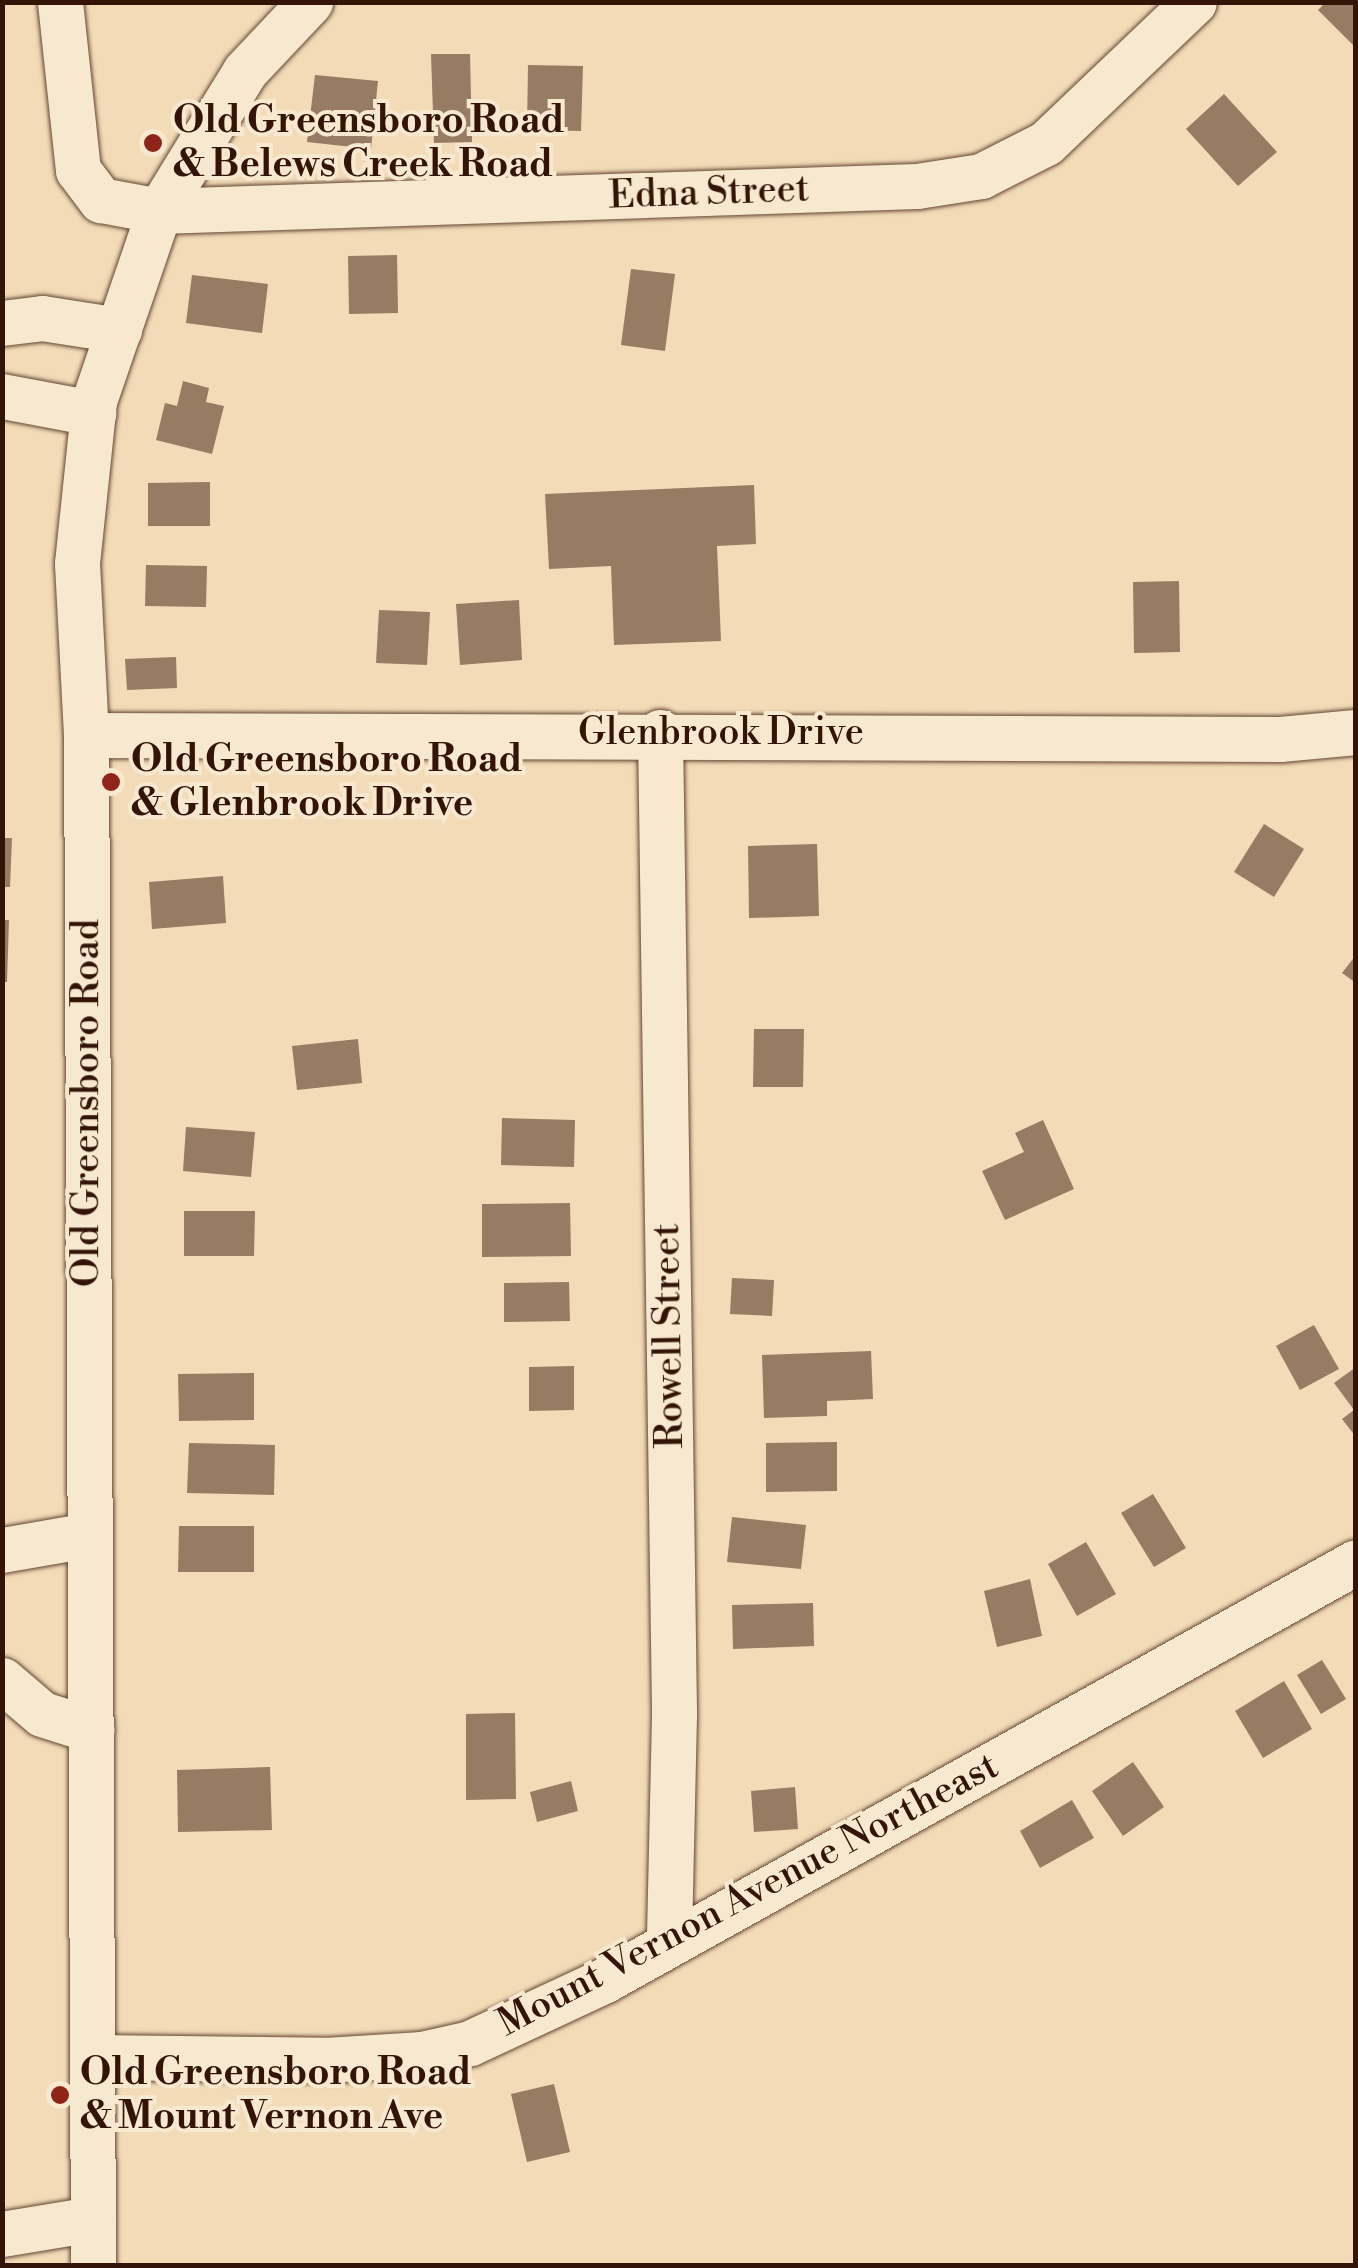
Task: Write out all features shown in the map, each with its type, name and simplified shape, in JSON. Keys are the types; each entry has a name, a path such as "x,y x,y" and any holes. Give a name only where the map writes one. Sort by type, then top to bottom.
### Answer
{"street":[{"name":"Edna Street","path":"60,2 78,170 102,200 159,211 917,186 982,176 1046,142 1194,2"},
{"name":"Old Greensboro Road","path":"93,2266 86,734 77,563 93,413 159,211 245,71 310,2"},
{"path":"2,322 42,318 119,330"},
{"path":"2,396 93,413"},
{"name":"Glenbrook Drive","path":"86,734 660,732 1280,739 1356,732"},
{"name":"Rowell Street","path":"660,732 674,1715 669,1940"},
{"path":"2,1550 88,1536"},
{"name":"Mount Vernon Avenue Northeast","path":"94,2057 325,2060 422,2054 470,2043 547,2011 1356,1562"},
{"path":"2,1680 42,1714 92,1730"},
{"path":"2,2234 94,2218"}],"building":[{"path":"1326,2 1356,2 1356,48 1318,10"},
{"path":"431,54 470,54 472,142 434,143"},
{"path":"528,65 583,66 581,131 527,130"},
{"path":"315,75 378,81 371,149 307,142"},
{"path":"1224,94 1277,152 1238,186 1186,129"},
{"path":"397,255 398,313 349,314 348,256"},
{"path":"631,269 675,274 665,351 621,345"},
{"path":"192,275 268,284 262,333 186,323"},
{"path":"183,381 209,388 206,402 224,406 212,454 156,440 165,403 177,406"},
{"path":"210,482 210,526 148,526 148,483"},
{"path":"754,485 756,544 717,546 721,641 614,645 611,566 549,569 545,494"},
{"path":"146,565 207,566 206,607 145,606"},
{"path":"1179,581 1180,652 1134,653 1133,582"},
{"path":"519,600 522,660 460,665 456,604"},
{"path":"379,610 430,612 427,665 376,663"},
{"path":"176,657 177,688 127,690 125,659"},
{"path":"1264,824 1304,849 1274,897 1234,872"},
{"path":"2,838 12,838 10,887 2,887"},
{"path":"817,844 819,916 749,918 748,846"},
{"path":"223,876 226,923 152,929 149,882"},
{"path":"2,920 9,920 7,982 2,982"},
{"path":"1356,955 1356,983 1342,973"},
{"path":"754,1029 804,1029 803,1087 753,1087"},
{"path":"358,1039 362,1083 297,1090 292,1046"},
{"path":"502,1118 575,1120 574,1167 501,1165"},
{"path":"1043,1120 1074,1189 1005,1220 982,1171 1024,1152 1015,1133"},
{"path":"186,1127 255,1132 251,1177 183,1171"},
{"path":"570,1203 571,1256 482,1257 482,1204"},
{"path":"184,1211 255,1211 254,1256 184,1256"},
{"path":"732,1278 774,1280 772,1316 730,1314"},
{"path":"569,1282 570,1321 504,1322 504,1283"},
{"path":"1314,1325 1339,1369 1300,1390 1276,1346"},
{"path":"871,1351 873,1399 827,1401 827,1416 764,1418 762,1355"},
{"path":"574,1366 574,1410 529,1411 529,1367"},
{"path":"1356,1367 1356,1437 1342,1419 1354,1410 1334,1383"},
{"path":"254,1373 254,1420 179,1421 178,1374"},
{"path":"837,1442 837,1491 766,1492 766,1443"},
{"path":"189,1443 275,1445 274,1495 187,1493"},
{"path":"1153,1494 1186,1548 1154,1567 1121,1513"},
{"path":"732,1517 806,1525 801,1569 727,1562"},
{"path":"179,1526 254,1526 254,1572 178,1572"},
{"path":"1086,1542 1116,1594 1077,1616 1048,1564"},
{"path":"1030,1579 1042,1636 997,1647 984,1591"},
{"path":"813,1603 814,1646 733,1649 732,1605"},
{"path":"1322,1660 1346,1699 1321,1714 1297,1675"},
{"path":"1284,1681 1312,1729 1263,1758 1235,1711"},
{"path":"515,1713 516,1799 466,1800 466,1714"},
{"path":"1133,1762 1164,1807 1123,1836 1092,1791"},
{"path":"270,1767 272,1830 178,1832 177,1770"},
{"path":"571,1781 578,1811 537,1822 530,1792"},
{"path":"795,1787 798,1829 754,1832 751,1791"},
{"path":"1072,1800 1094,1838 1040,1868 1020,1831"},
{"path":"554,2084 570,2152 527,2162 511,2094"}],"place":[{"name":"Old Greensboro Road & Belews Creek Road","path":"153,143"},
{"name":"Old Greensboro Road & Glenbrook Drive","path":"111,782"},
{"name":"Old Greensboro Road & Mount Vernon Ave","path":"60,2095"}]}
